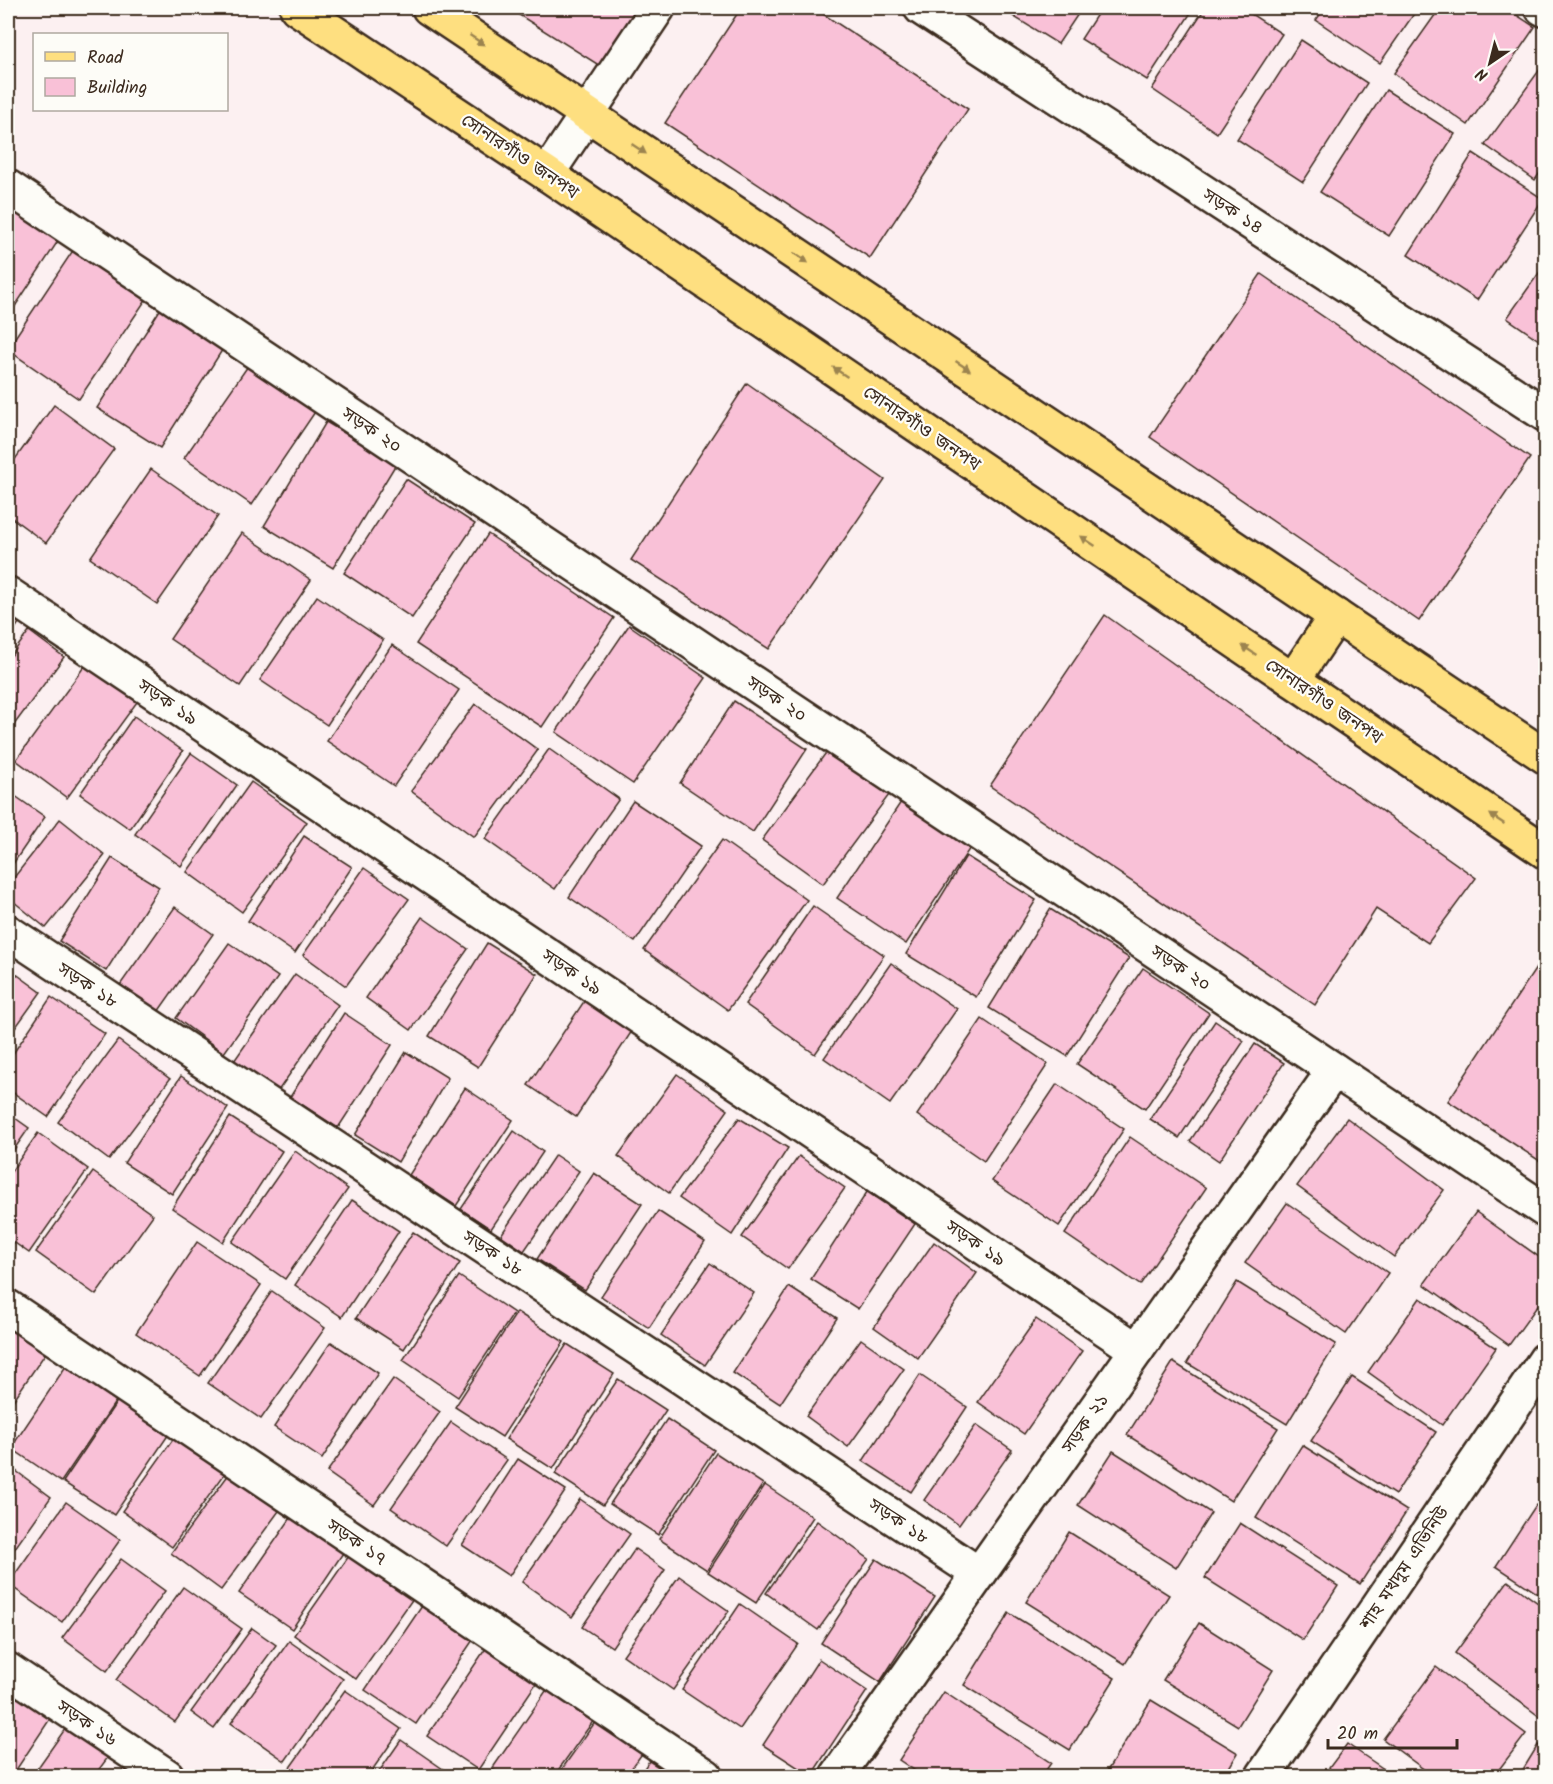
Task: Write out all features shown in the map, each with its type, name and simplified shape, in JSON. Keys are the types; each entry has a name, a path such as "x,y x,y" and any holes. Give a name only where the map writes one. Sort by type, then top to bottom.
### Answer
{"main road":[{"name":"সোনারগাঁও জনপথ","path":"297,8 547,174 1545,852"},
{"path":"429,8 1545,757"},
{"path":"1293,680 1336,616"}],"street":[{"path":"547,174 658,8"},
{"name":"সড়ক ১৪","path":"921,8 1545,415"},
{"name":"সড়ক ২০","path":"8,187 1545,1211"},
{"name":"সড়ক ১৯","path":"8,594 1137,1350"},
{"name":"সড়ক ১৮","path":"8,932 980,1574"},
{"name":"সড়ক ২১","path":"837,1776 1334,1070"},
{"name":"সড়ক ১৭","path":"8,1307 706,1776"},
{"name":"শাহ মখদুম এভিনিউ","path":"1263,1776 1545,1359"},
{"name":"সড়ক ১৬","path":"8,1670 167,1776"}],"building":[{"path":"508,8 645,8 605,69"},
{"path":"741,8 814,8 968,109 870,258 665,123"},
{"path":"1000,8 1082,8 1058,44"},
{"path":"1101,8 1194,8 1147,80 1081,39"},
{"path":"1205,8 1242,8 1282,34 1217,133 1152,89"},
{"path":"1325,8 1418,8 1380,63 1316,20"},
{"path":"1440,8 1506,8 1535,27 1468,125 1394,73"},
{"path":"1301,40 1367,83 1303,182 1237,139"},
{"path":"1546,61 1546,164 1535,180 1485,145"},
{"path":"1386,90 1455,134 1389,236 1320,192"},
{"path":"1473,153 1543,199 1477,300 1408,255"},
{"path":"8,200 62,235 8,317"},
{"path":"76,246 149,295 79,399 8,350"},
{"path":"1546,263 1546,345 1507,318"},
{"path":"1261,274 1530,458 1419,621 1150,437"},
{"path":"163,305 226,344 160,448 97,408"},
{"path":"250,363 317,409 252,505 184,458"},
{"path":"747,383 885,480 769,649 631,560"},
{"path":"54,405 114,449 46,543 8,515 8,469"},
{"path":"326,422 396,464 333,568 264,526"},
{"path":"151,469 218,516 157,604 90,558"},
{"path":"406,479 475,524 412,618 344,573"},
{"path":"242,533 311,580 240,686 170,639"},
{"path":"488,534 614,618 542,727 416,644"},
{"path":"317,596 383,640 327,725 260,680"},
{"path":"8,615 19,623 8,639"},
{"path":"1105,615 1476,878 1428,943 1376,909 1315,1005 990,786"},
{"path":"629,625 706,678 633,784 556,732"},
{"path":"29,631 64,657 8,733 8,660"},
{"path":"392,645 459,690 394,786 327,741"},
{"path":"86,664 137,702 67,798 16,760"},
{"path":"734,701 807,749 753,832 680,783"},
{"path":"475,704 538,750 474,837 411,791"},
{"path":"134,716 183,751 130,829 80,794"},
{"path":"549,749 619,799 555,889 485,839"},
{"path":"828,750 889,795 823,884 762,840"},
{"path":"191,753 237,785 181,866 135,834"},
{"path":"251,782 307,822 242,912 187,872"},
{"path":"8,791 45,817 8,871"},
{"path":"633,801 701,846 635,942 569,897"},
{"path":"901,802 970,848 906,944 837,898"},
{"path":"60,819 105,855 46,928 8,897 8,885"},
{"path":"304,836 352,867 295,953 248,921"},
{"path":"722,840 807,900 728,1010 644,950"},
{"path":"966,856 1036,900 976,997 906,954"},
{"path":"112,858 159,887 106,971 59,941"},
{"path":"364,868 409,899 346,986 303,955"},
{"path":"813,906 884,955 815,1054 745,1004"},
{"path":"175,907 213,934 158,1012 120,985"},
{"path":"1050,909 1129,958 1067,1056 989,1008"},
{"path":"422,917 468,949 411,1030 366,998"},
{"path":"229,943 278,977 224,1053 176,1018"},
{"path":"487,943 537,974 478,1067 429,1036"},
{"path":"1546,953 1546,1165 1448,1101"},
{"path":"891,963 957,1009 890,1104 824,1058"},
{"path":"8,968 41,992 8,1038"},
{"path":"1143,968 1209,1013 1145,1109 1077,1064"},
{"path":"295,974 338,1005 278,1091 234,1061"},
{"path":"51,997 105,1034 48,1117 8,1089 8,1061"},
{"path":"585,1000 632,1031 576,1117 528,1085"},
{"path":"344,1013 392,1045 338,1128 290,1097"},
{"path":"982,1019 1048,1064 984,1161 917,1115"},
{"path":"1215,1021 1244,1041 1179,1138 1150,1119"},
{"path":"118,1040 170,1079 109,1160 58,1122"},
{"path":"1255,1044 1284,1063 1219,1161 1190,1141"},
{"path":"406,1052 448,1078 398,1162 355,1135"},
{"path":"677,1074 728,1110 669,1193 618,1156"},
{"path":"181,1076 228,1108 172,1194 124,1163"},
{"path":"1057,1084 1124,1129 1059,1226 992,1181"},
{"path":"465,1088 513,1120 456,1206 409,1175"},
{"path":"8,1113 29,1128 8,1158"},
{"path":"230,1117 282,1151 223,1242 172,1208"},
{"path":"739,1118 788,1148 732,1235 679,1198"},
{"path":"1347,1118 1444,1190 1394,1257 1297,1186"},
{"path":"514,1131 543,1152 491,1229 461,1209"},
{"path":"38,1133 88,1169 29,1253 8,1238 8,1176"},
{"path":"1130,1137 1206,1188 1140,1285 1065,1234"},
{"path":"295,1151 348,1189 285,1279 232,1242"},
{"path":"555,1155 579,1171 524,1251 501,1235"},
{"path":"799,1156 845,1188 788,1269 742,1237"},
{"path":"93,1172 153,1215 96,1295 36,1252"},
{"path":"594,1173 642,1204 585,1290 537,1259"},
{"path":"867,1192 915,1224 858,1309 811,1279"},
{"path":"352,1200 399,1231 342,1317 295,1285"},
{"path":"1287,1203 1388,1273 1346,1334 1245,1263"},
{"path":"658,1211 705,1242 649,1328 601,1296"},
{"path":"1476,1212 1546,1262 1546,1294 1509,1345 1424,1284"},
{"path":"413,1232 460,1263 404,1349 356,1318"},
{"path":"197,1242 261,1285 200,1376 136,1333"},
{"path":"934,1242 977,1273 918,1358 874,1327"},
{"path":"710,1263 754,1293 705,1365 661,1335"},
{"path":"459,1276 514,1313 458,1397 403,1360"},
{"path":"1237,1282 1336,1344 1287,1424 1187,1363"},
{"path":"789,1287 837,1318 780,1404 733,1373"},
{"path":"272,1291 325,1328 261,1419 208,1383"},
{"path":"1420,1298 1496,1348 1442,1425 1368,1372"},
{"path":"517,1312 564,1342 502,1437 455,1407"},
{"path":"1036,1319 1082,1351 1024,1434 978,1402"},
{"path":"8,1324 47,1351 8,1408"},
{"path":"861,1339 904,1369 848,1447 806,1416"},
{"path":"331,1342 378,1373 322,1459 274,1427"},
{"path":"567,1344 614,1374 553,1469 506,1439"},
{"path":"70,1360 120,1395 61,1482 11,1448"},
{"path":"1173,1362 1278,1428 1231,1501 1127,1435"},
{"path":"920,1375 967,1407 911,1492 863,1461"},
{"path":"1352,1377 1436,1432 1395,1495 1311,1441"},
{"path":"393,1379 440,1412 374,1505 327,1472"},
{"path":"618,1379 666,1410 603,1505 555,1474"},
{"path":"122,1394 173,1428 114,1515 63,1482"},
{"path":"667,1419 714,1450 658,1535 610,1504"},
{"path":"451,1422 507,1460 446,1546 391,1508"},
{"path":"976,1425 1012,1450 959,1525 924,1500"},
{"path":"179,1431 229,1468 172,1547 122,1511"},
{"path":"1302,1445 1407,1511 1360,1584 1256,1518"},
{"path":"1113,1451 1211,1513 1176,1568 1078,1505"},
{"path":"716,1453 763,1484 707,1570 659,1539"},
{"path":"518,1459 566,1490 509,1576 462,1545"},
{"path":"8,1465 51,1497 8,1558"},
{"path":"229,1474 279,1511 221,1590 171,1553"},
{"path":"765,1485 813,1517 756,1603 708,1572"},
{"path":"580,1499 630,1534 572,1617 522,1582"},
{"path":"66,1502 120,1540 62,1622 8,1584"},
{"path":"1536,1505 1546,1511 1546,1599 1496,1566"},
{"path":"295,1512 347,1547 292,1629 239,1593"},
{"path":"817,1521 869,1559 818,1630 766,1593"},
{"path":"1240,1523 1338,1586 1303,1640 1205,1578"},
{"path":"1069,1532 1169,1595 1125,1664 1026,1602"},
{"path":"635,1549 665,1570 612,1647 582,1627"},
{"path":"351,1553 414,1597 356,1679 294,1635"},
{"path":"121,1559 165,1591 107,1671 62,1638"},
{"path":"876,1559 935,1597 880,1682 821,1643"},
{"path":"679,1576 729,1611 673,1690 623,1655"},
{"path":"1508,1581 1546,1609 1546,1718 1544,1720 1455,1653"},
{"path":"183,1587 242,1629 175,1722 116,1680"},
{"path":"424,1603 475,1637 416,1724 365,1690"},
{"path":"740,1604 798,1644 740,1729 682,1690"},
{"path":"1009,1613 1115,1678 1070,1750 964,1685"},
{"path":"1199,1623 1273,1670 1238,1726 1163,1680"},
{"path":"252,1628 276,1645 214,1729 191,1712"},
{"path":"289,1641 343,1679 285,1761 231,1723"},
{"path":"486,1648 537,1682 478,1770 427,1736"},
{"path":"819,1659 867,1691 811,1776 763,1745"},
{"path":"1436,1667 1526,1734 1494,1776 1433,1776 1383,1739"},
{"path":"14,1681 56,1710 12,1776 8,1776 8,1691"},
{"path":"548,1688 594,1720 554,1776 503,1776 492,1769"},
{"path":"345,1690 401,1729 368,1776 284,1776"},
{"path":"944,1692 1051,1763 1042,1776 923,1776 899,1760"},
{"path":"1151,1700 1238,1753 1224,1776 1115,1776 1107,1771"},
{"path":"598,1718 644,1751 626,1776 557,1776"},
{"path":"70,1722 112,1752 94,1776 32,1776"},
{"path":"401,1740 453,1776 376,1776"},
{"path":"1347,1744 1394,1776 1323,1776"},
{"path":"1538,1745 1546,1750 1546,1776 1519,1776"},
{"path":"649,1761 673,1776 639,1776"},
{"path":"131,1765 147,1776 123,1776"}]}
